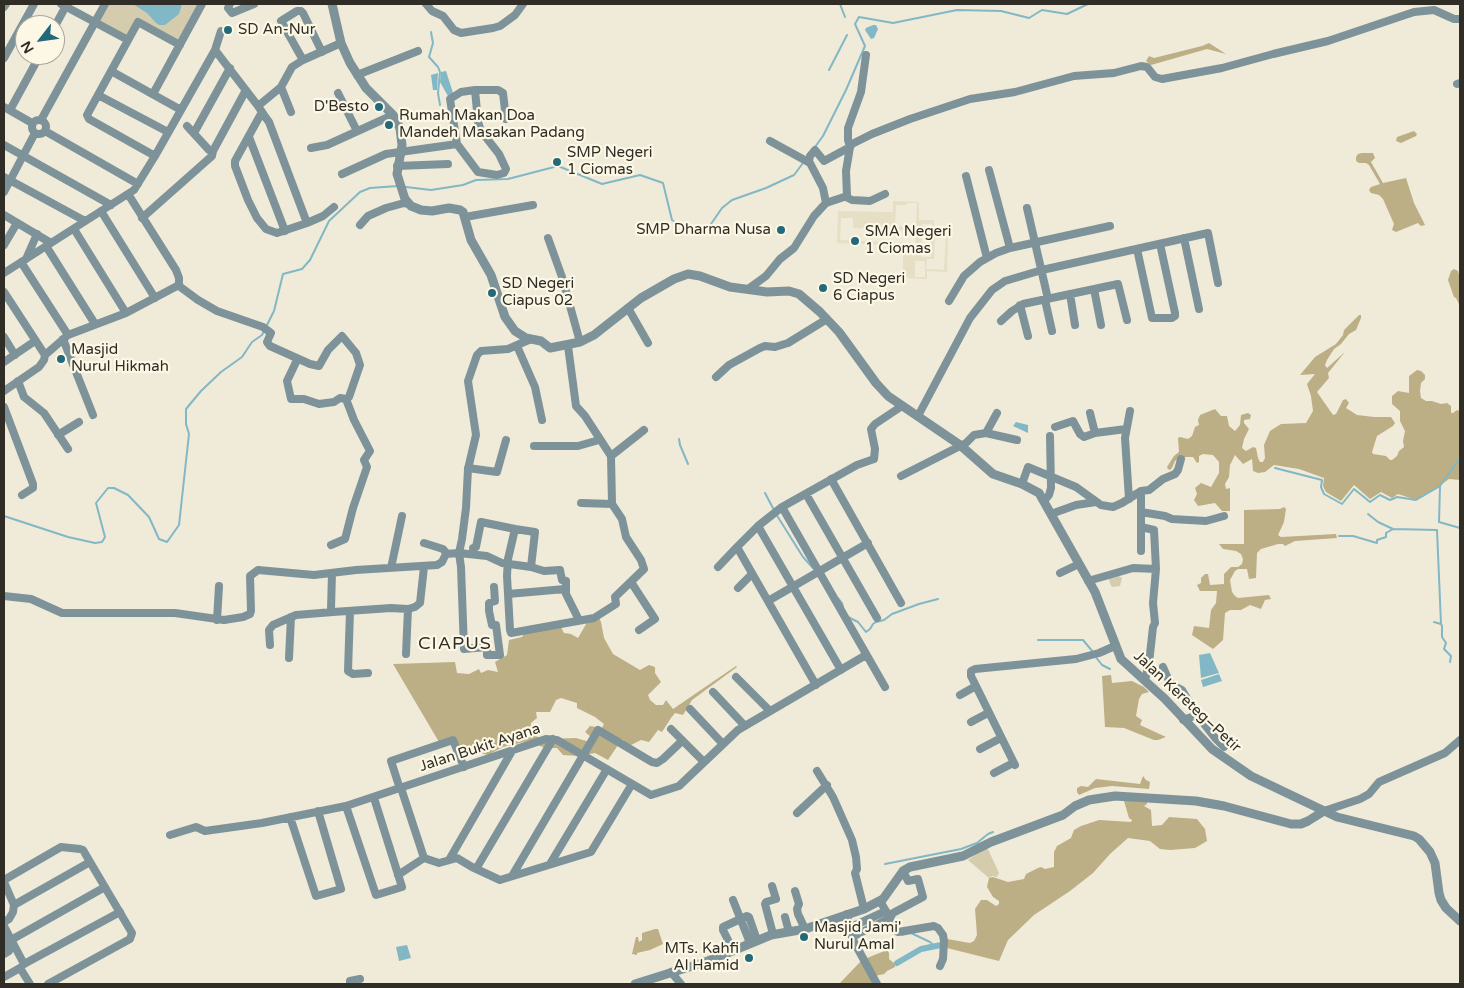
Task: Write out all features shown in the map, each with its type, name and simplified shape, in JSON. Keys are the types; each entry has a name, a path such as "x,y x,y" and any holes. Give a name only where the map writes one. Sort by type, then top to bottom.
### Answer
{"street":[{"path":"4,8 6,4"},
{"path":"4,58 34,4"},
{"path":"65,4 128,40"},
{"path":"41,120 106,4"},
{"path":"153,94 202,4"},
{"path":"230,4 228,8 232,13 254,4"},
{"path":"332,4 341,43 350,64 370,92 393,115 401,134 398,180 403,195 409,204"},
{"path":"426,4 432,11 443,16 454,30 461,33 500,26 515,15 523,4"},
{"path":"805,159 815,150 824,161 872,134 956,103 975,98 994,97 1074,76 1114,73 1141,66 1147,67 1156,77 1162,78 1222,68 1321,43 1414,12 1434,10 1460,20"},
{"path":"303,60 281,20 297,12 301,11 303,13 322,52"},
{"path":"155,156 88,118 87,115 138,22 180,45"},
{"path":"4,273 134,190 215,50 221,31"},
{"path":"334,207 323,216 307,223 285,231 272,233 263,226 253,210 235,163 249,137 260,109 281,87 289,70 303,60 341,43"},
{"path":"215,50 260,109 270,126 307,223"},
{"path":"357,75 418,51"},
{"path":"846,197 848,193 846,175 850,147 847,135 861,92 866,55"},
{"path":"32,123 7,108 34,65"},
{"path":"194,133 230,68"},
{"path":"111,71 181,110"},
{"path":"281,87 291,112"},
{"path":"142,218 211,157 246,90"},
{"path":"475,90 478,122 481,131 499,154 506,171 492,175 478,172 457,144 450,99 461,92 475,90 498,90 502,92 506,119"},
{"path":"338,92 357,131"},
{"path":"98,95 168,132"},
{"path":"311,148 328,145 393,115"},
{"path":"32,123 36,120 41,120"},
{"path":"41,120 45,124 45,130"},
{"path":"32,123 32,130 35,133"},
{"path":"186,126 209,150 213,151"},
{"path":"35,133 40,134 45,130"},
{"path":"45,130 138,184"},
{"path":"4,192 7,178 23,156 35,133"},
{"path":"249,137 285,231"},
{"path":"770,142 805,159 816,171 824,188 826,203"},
{"path":"342,174 380,156 400,151 457,144"},
{"path":"4,145 111,204"},
{"path":"398,166 448,164"},
{"path":"989,170 1010,248"},
{"path":"966,176 987,258"},
{"path":"7,178 85,221"},
{"path":"128,194 176,270 179,285 208,307 266,328 271,334 268,344 272,348 297,360 319,366 333,344 342,336 356,353 360,365 349,397 346,399"},
{"path":"748,289 766,276 780,258 794,248 814,216 826,203 846,197 852,200 870,200 884,194"},
{"path":"360,225 368,216 404,202 416,209 426,211 455,208 460,210 465,217 533,205"},
{"path":"1027,208 1042,270 1052,330"},
{"path":"101,211 155,298"},
{"path":"4,215 38,234 49,244 95,324"},
{"name":"Jalan Kereteg–Petir","path":"465,217 472,240 491,275 508,323 522,336 541,341 550,348 568,346 594,335 628,308 674,279 688,274 700,276 730,287 795,292 827,319 839,332 882,390 902,406 960,445 993,474 1022,484 1038,493 1088,580 1123,661 1145,680 1212,749 1251,776 1324,811 1345,819 1414,836 1419,839 1430,852 1435,864 1441,900 1446,908 1460,920"},
{"path":"4,245 17,223"},
{"path":"949,301 964,276 996,253 1035,242 1110,226"},
{"path":"74,229 126,313"},
{"path":"918,416 970,318 992,290 1005,281 1042,270 1208,233 1218,284"},
{"path":"23,261 38,234"},
{"path":"548,238 562,277 580,342"},
{"path":"1184,238 1199,309"},
{"path":"1137,249 1152,318 1154,320 1172,318 1175,316 1175,313 1160,244"},
{"path":"23,261 65,337 93,415"},
{"path":"1001,321 1020,305 1118,284 1127,320"},
{"path":"4,391 39,367 45,355 65,337 126,313 179,285"},
{"path":"1094,289 1101,325"},
{"path":"4,292 45,355"},
{"path":"1070,294 1075,325"},
{"path":"1020,305 1028,336"},
{"path":"628,308 648,343"},
{"path":"716,377 729,365 760,348 765,346 775,347 788,343 827,319"},
{"path":"4,338 15,355"},
{"path":"494,587 495,601 489,603 489,611 492,625 496,625 500,655 488,655 487,647 464,650 459,553 464,527 468,468 475,441 475,421 468,381 473,363 480,351 504,349 532,340"},
{"path":"4,362 35,342"},
{"path":"517,346 535,386 542,420"},
{"path":"515,529 510,545 508,565 511,633 594,618 616,604 615,597 644,568 626,537 622,519 612,504 611,456 585,416 576,406 568,346"},
{"path":"297,360 287,382 291,399 318,404 334,402 340,398 346,399"},
{"path":"18,381 24,397 44,413 68,449"},
{"path":"330,545 345,539 367,467 364,460 370,453 346,399"},
{"path":"718,567 758,526 782,507 862,463 874,459 875,449 871,429 875,424 902,406"},
{"path":"4,407 33,484 31,489 22,495"},
{"path":"1129,499 1126,429 1130,411"},
{"path":"986,433 997,413"},
{"path":"1090,413 1095,433"},
{"path":"1055,428 1073,421 1082,436 1126,429"},
{"path":"58,435 79,422"},
{"path":"611,456 644,430"},
{"path":"901,476 968,442 974,435 986,433 1017,440"},
{"path":"1044,501 1051,493 1050,436"},
{"path":"468,468 497,472 506,440"},
{"path":"534,446 578,446 599,440"},
{"path":"1022,484 1028,467 1076,487 1096,502 1113,507 1141,491 1149,490 1162,479 1176,473 1181,459"},
{"path":"831,480 901,603"},
{"path":"1141,491 1141,551"},
{"path":"806,494 877,618"},
{"path":"1051,514 1096,502"},
{"path":"581,503 612,504"},
{"path":"782,507 885,687"},
{"path":"1141,512 1180,520 1206,521 1224,516"},
{"path":"391,568 402,516"},
{"path":"474,554 473,548 476,547 481,522 535,532 532,567"},
{"path":"758,526 841,670"},
{"path":"1141,527 1154,530 1156,569 1153,604 1155,623 1145,680"},
{"path":"424,543 443,549 448,554"},
{"path":"768,601 868,544"},
{"path":"737,547 816,685"},
{"path":"4,596 32,599 62,613 175,613 224,620 250,614 250,576 258,570 314,575 424,567 440,564 448,554 459,553 486,556 508,565 532,567 546,572 560,570 562,580 566,581 567,597 579,620"},
{"path":"1060,573 1079,564"},
{"path":"270,645 270,628 290,617 302,614 415,607 420,603 424,567"},
{"path":"1088,580 1132,568 1156,569"},
{"path":"332,573 331,610 333,612"},
{"path":"738,588 752,574"},
{"path":"631,582 656,619 639,630"},
{"path":"217,620 220,586"},
{"path":"508,594 565,589"},
{"path":"406,654 408,608"},
{"path":"350,611 348,671 353,674 368,673"},
{"path":"289,658 290,617"},
{"path":"994,773 1014,764 970,673 975,669 1076,659 1099,653 1115,646"},
{"name":"Jalan Bukit Ayana","path":"170,836 196,827 205,831 346,806 546,739 557,740 651,795 679,786 738,730 866,656"},
{"path":"1163,667 1169,681 1182,690 1197,715 1224,747"},
{"path":"736,677 770,711"},
{"path":"960,695 976,686"},
{"path":"713,692 745,726"},
{"path":"690,709 723,744"},
{"path":"971,722 988,713"},
{"path":"1184,720 1197,715"},
{"path":"671,729 704,762"},
{"path":"512,876 598,730 652,762 663,759 682,740"},
{"path":"980,749 1001,738"},
{"path":"476,868 552,739"},
{"path":"424,858 391,761 453,740 464,767"},
{"path":"635,984 708,961 773,934 805,929 864,909 880,901 903,871 910,867 963,856 991,842 1063,815 1075,806 1089,800 1104,797 1168,798 1196,801 1224,806 1291,824 1300,824 1324,811 1360,799 1369,794 1379,782 1444,753 1460,740"},
{"path":"449,860 512,751"},
{"path":"550,864 607,769"},
{"path":"818,771 841,814 852,840 856,856 857,869 855,873 864,909"},
{"path":"424,858 439,863 457,858 500,880 591,852 632,784"},
{"path":"797,813 827,786"},
{"path":"346,806 376,895 402,887 374,798"},
{"path":"290,817 316,896 341,889 318,812"},
{"path":"4,922 10,918 14,905 4,881 61,847 80,848 132,933 130,939 48,984"},
{"path":"398,875 424,858"},
{"path":"14,905 90,862"},
{"path":"852,937 890,918 895,912 921,900 923,897 918,880 908,881 903,871"},
{"path":"8,939 105,886"},
{"path":"772,886 776,899 765,904 773,934"},
{"path":"795,891 799,904 798,914 805,929"},
{"path":"733,900 740,919 754,942"},
{"path":"880,901 894,929 898,932 934,926 938,928 943,935 944,941 944,954 940,966"},
{"path":"849,928 886,910"},
{"path":"4,977 120,912"},
{"path":"847,914 852,937 876,982"},
{"path":"785,917 789,932"},
{"path":"733,950 723,929 740,919"},
{"path":"4,926 8,939 30,984"},
{"path":"4,954 9,951 8,939"},
{"path":"671,972 681,984"},
{"path":"350,984 350,981 360,979"}],"shaded area":[{"path":"109,4 199,4 178,41 138,19 128,38 99,23"},
{"path":"1209,43 1226,54 1207,49 1151,65 1146,61 1149,56 1154,58"},
{"path":"1414,131 1417,134 1416,136 1401,143 1396,141 1397,137"},
{"path":"1373,153 1375,158 1371,162 1383,183 1406,178 1414,203 1425,225 1421,226 1418,223 1396,232 1392,230 1394,224 1383,199 1369,190 1371,187 1380,184 1369,165 1356,161 1358,154"},
{"name":"SMA Negeri 1 Ciomas","path":"893,201 919,202 919,220 934,220 934,231 948,231 947,272 927,271 927,279 903,278 903,245 837,243 838,211 893,212","holes":["907,203 917,203 916,227 895,226 896,205 906,205","841,218 853,218 853,228 915,231 916,253 906,253 907,243 840,240","922,224 932,224 931,257 921,257","935,233 946,234 944,270 926,269 927,259 934,259","915,261 925,261 925,277 915,277"]},
{"path":"1454,269 1458,271 1460,279 1460,312 1459,304 1454,297 1448,280 1451,271"},
{"path":"1361,315 1361,318 1356,330 1349,334 1334,349 1327,360 1325,365 1327,368 1345,352 1328,373 1329,378 1317,392 1333,415 1336,414 1343,400 1346,399 1349,403 1346,408 1357,415 1391,417 1395,423 1377,436 1372,452 1392,460 1404,447 1405,431 1400,421 1400,411 1392,404 1392,396 1398,391 1409,393 1409,376 1417,370 1421,371 1425,375 1425,379 1421,383 1421,398 1441,404 1447,403 1451,406 1451,413 1457,410 1460,411 1460,480 1449,479 1416,500 1398,494 1392,498 1381,492 1370,499 1354,485 1341,501 1326,492 1323,486 1324,478 1299,469 1274,465 1265,472 1258,473 1253,471 1252,459 1243,464 1235,455 1225,484 1226,489 1230,488 1230,511 1222,511 1215,503 1198,506 1194,500 1197,494 1195,488 1201,483 1211,487 1219,473 1219,462 1213,455 1203,454 1199,456 1199,462 1197,463 1193,457 1180,457 1175,461 1170,470 1168,469 1167,467 1174,456 1179,452 1178,438 1188,439 1192,436 1195,427 1199,425 1200,415 1215,409 1221,416 1227,416 1229,426 1235,431 1240,425 1241,415 1248,413 1251,415 1250,419 1244,420 1244,423 1249,429 1242,448 1246,451 1253,447 1256,448 1260,462 1263,462 1265,458 1264,445 1270,431 1281,424 1306,423 1313,411 1307,384 1315,374 1300,375 1315,357 1336,344 1343,335 1344,330"},
{"path":"1284,507 1286,509 1284,522 1278,535 1281,537 1336,534 1337,538 1295,541 1285,546 1278,544 1261,549 1257,553 1256,578 1249,579 1247,569 1235,571 1230,580 1232,592 1235,596 1238,598 1269,595 1271,599 1265,600 1261,609 1250,605 1241,610 1230,610 1225,613 1223,640 1213,649 1192,635 1194,626 1209,628 1211,610 1216,603 1217,591 1200,591 1197,585 1201,583 1201,578 1205,574 1208,574 1210,585 1224,584 1224,574 1231,567 1238,567 1242,564 1241,554 1236,551 1223,549 1219,544 1244,544 1244,510 1280,509"},
{"path":"1108,576 1119,576 1122,578 1120,586 1111,586"},
{"path":"597,614 601,622 604,638 613,654 640,670 649,665 655,667 655,673 661,682 648,695 650,700 656,705 663,705 666,700 673,709 737,667 692,700 683,715 675,713 662,732 658,730 649,742 641,740 629,746 622,739 608,760 595,753 579,756 563,755 557,748 545,748 528,741 503,747 488,755 439,742 393,664 455,662 457,673 469,674 479,669 481,673 488,670 498,672 495,662 507,655 509,640 522,637 527,629 552,622 559,623 564,633 578,638 589,619","holes":["561,698 577,703 577,708 604,724 602,728 590,726 585,732 591,737 590,742 576,738 544,739 530,734 531,723 537,718 536,712 550,712 556,700"]},
{"path":"1111,675 1112,683 1132,681 1149,692 1142,694 1139,699 1136,716 1142,720 1140,725 1166,737 1154,740 1124,728 1105,727 1102,676"},
{"path":"1143,776 1150,782 1149,789 1112,786 1095,788 1079,795 1077,792 1077,788 1081,786 1088,787 1096,779 1140,784"},
{"path":"1112,793 1146,796 1147,804 1144,806 1151,810 1152,826 1162,825 1169,817 1197,819 1205,829 1207,841 1195,848 1170,850 1160,849 1150,841 1128,838 1093,873 1034,915 1008,940 999,961 947,948 947,939 970,943 974,941 977,935 975,909 981,900 987,900 996,906 999,904 999,901 993,897 987,887 989,878 993,877 1008,882 1024,879 1026,874 1041,867 1045,869 1054,867 1054,852 1057,846 1071,838 1074,830 1081,826 1099,820 1131,822 1132,820 1129,818 1124,801 1109,798 1100,799 1081,807 1082,801 1099,794"},
{"path":"987,847 999,873 997,877 992,876 989,878 968,860"},
{"path":"658,929 663,944 637,953 637,955 632,954 636,937 638,937 639,942 642,940 642,933"},
{"path":"887,950 889,959 895,964 895,967 884,974 875,976 872,984 839,984 862,960"}],"water":[{"path":"133,4 182,4 179,14 165,25 159,25 147,13"},
{"path":"876,25 878,29 874,38 871,39 865,30"},
{"path":"446,71 454,96 449,98 440,82 441,72"},
{"path":"438,73 437,90 433,90 431,75"},
{"path":"1016,422 1028,425 1028,433 1013,426"},
{"path":"1210,653 1219,673 1201,678 1199,655"},
{"path":"1219,674 1222,681 1203,687 1201,680"},
{"path":"407,945 411,958 399,961 396,947"}],"waterway":[{"path":"840,4 845,17"},
{"path":"815,147 823,136 846,90 865,46 855,24 859,17 893,23 957,10 1001,11 1029,18 1042,10 1067,14 1088,4"},
{"path":"431,32 433,43 429,57 440,72 438,93 440,105"},
{"path":"829,70 847,35"},
{"path":"450,125 452,135"},
{"path":"406,187 431,190 463,185 476,180 508,179 558,166 602,184 640,175 663,183 672,220 691,233 703,231 711,224 722,208 732,200 766,188 794,175 803,163"},
{"path":"266,327 274,311 283,274 302,269 310,260 329,221 360,192 370,188 398,186"},
{"path":"4,516 68,537 95,543 102,542 105,537 96,503 108,488 114,488 128,495 149,517 159,539 167,542 179,525 189,434 186,424 186,409 221,372 242,357 252,342 262,335 264,331"},
{"path":"679,439 688,464"},
{"path":"1275,468 1322,480 1321,487 1324,494 1342,504 1354,489 1370,502 1380,495 1390,500 1397,497 1416,500 1440,486 1460,458"},
{"path":"1440,486 1439,522 1460,528"},
{"path":"765,493 774,510"},
{"path":"776,514 803,557 813,568"},
{"path":"1368,514 1378,522 1393,529 1437,530 1441,624"},
{"path":"1339,536 1353,536 1377,543 1377,540 1386,537 1386,533 1393,529"},
{"path":"838,598 843,606"},
{"path":"848,617 858,622 866,632 873,624 884,620 892,614 938,599"},
{"path":"1434,622 1442,626 1442,637 1446,643 1444,649 1451,656 1450,662"},
{"path":"1038,640 1083,640 1093,652"},
{"path":"1095,656 1102,665 1110,669"},
{"path":"885,864 961,849 977,843 993,832"},
{"path":"902,935 911,933 930,942 934,946"},
{"path":"897,963 921,949 941,945"}],"place":[{"name":"SD An-Nur","path":"228,30"},
{"name":"D'Besto","path":"379,107"},
{"name":"Rumah Makan Doa Mandeh Masakan Padang","path":"389,125"},
{"name":"SMP Negeri 1 Ciomas","path":"557,162"},
{"name":"SMP Dharma Nusa","path":"781,230"},
{"name":"SMA Negeri 1 Ciomas","path":"855,241"},
{"name":"SD Negeri 6 Ciapus","path":"823,288"},
{"name":"SD Negeri Ciapus 02","path":"492,293"},
{"name":"Masjid Nurul Hikmah","path":"61,359"},
{"name":"Masjid Jami' Nurul Amal","path":"804,937"},
{"name":"MTs. Kahfi Al Hamid","path":"749,958"}],"district":[{"name":"CIAPUS","path":"455,644"}]}
